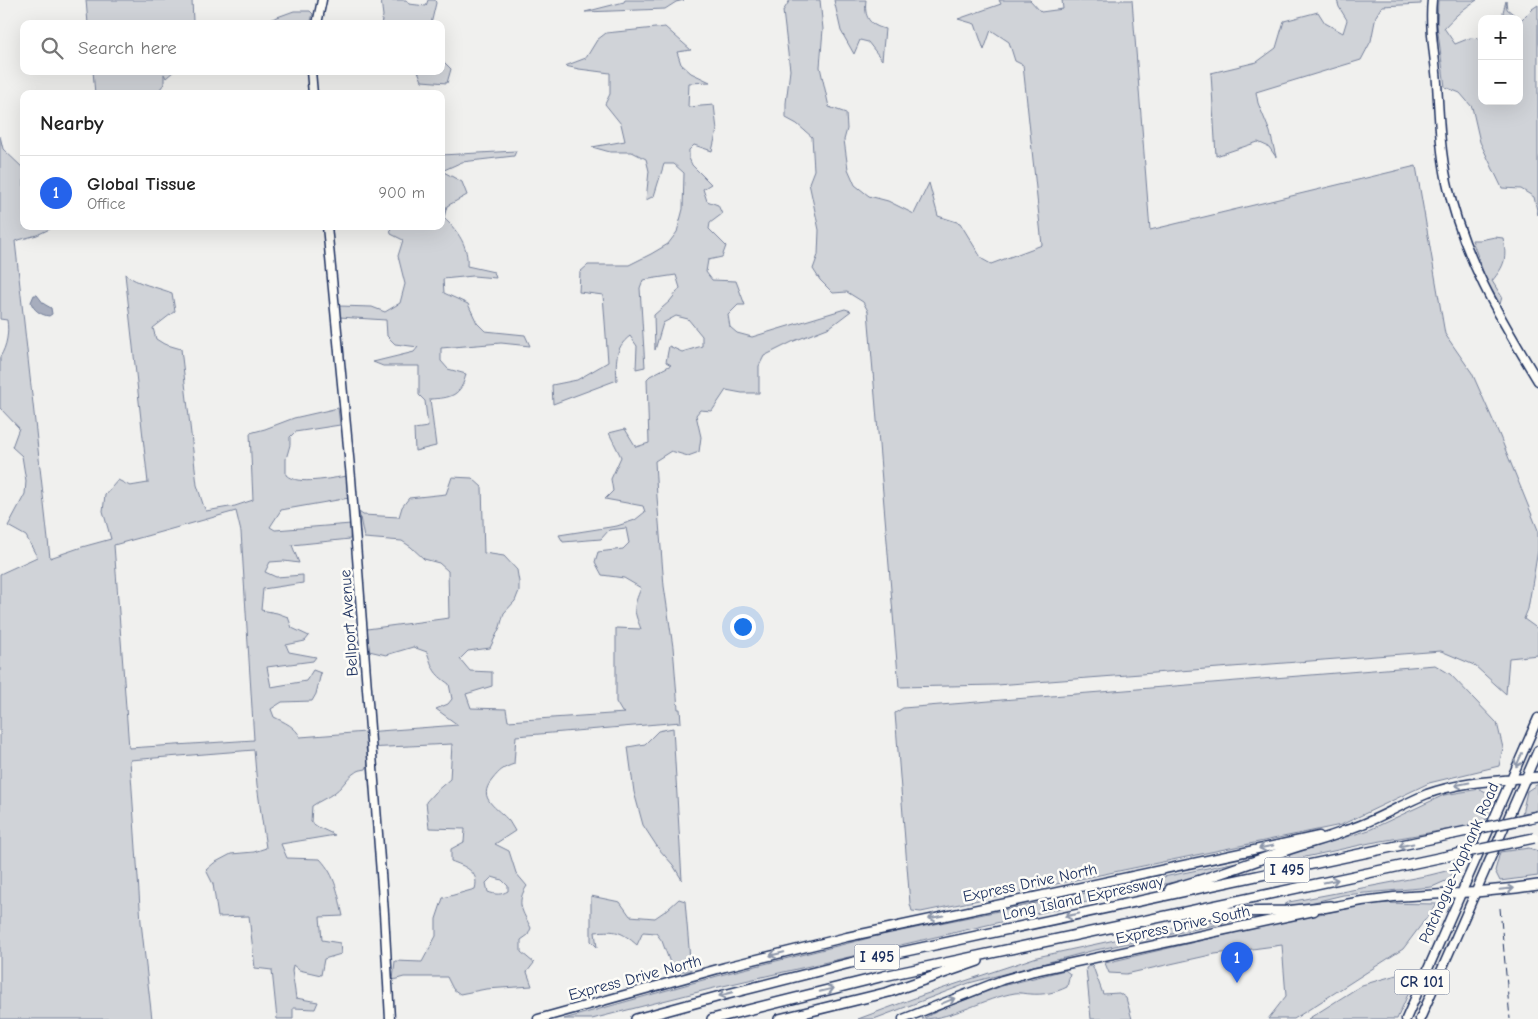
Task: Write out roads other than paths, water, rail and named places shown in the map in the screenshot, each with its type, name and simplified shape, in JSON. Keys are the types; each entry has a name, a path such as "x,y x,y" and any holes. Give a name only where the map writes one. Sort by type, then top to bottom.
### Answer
{"highway":[{"path":"1526,778 1538,777"},
{"name":"Long Island Expressway","path":"636,1019 850,963 1538,816"},
{"path":"1120,905 1205,879 1348,830"},
{"name":"I 495","path":"712,1019 868,980 1536,837"},
{"path":"1476,892 1538,885"},
{"path":"1147,920 1220,912 1286,910 1330,906"},
{"path":"779,1019 889,992 959,967 1044,942"}],"main road":[{"path":"318,20 322,0"},
{"path":"1432,0 1432,30 1442,148 1447,182 1454,210 1466,248 1484,289 1538,381"},
{"path":"311,75 313,90"},
{"name":"Bellport Avenue","path":"327,230 351,474 384,913 390,1019"},
{"name":"Patchogue-Yaphank Road","path":"1406,1019 1538,718"},
{"name":"Patchogue-Yaphank Road","path":"1420,1019 1538,750"},
{"name":"Express Drive North","path":"538,1019 718,969 847,937 1348,830 1444,788 1476,782 1526,778"},
{"name":"Express Drive South","path":"903,1019 995,982 1034,970 1314,911 1330,906 1379,898 1476,892"},
{"path":"1426,894 1449,899 1452,903 1450,918"}],"water":[{"path":"34,295 37,295 44,304 51,308 52,314 49,316 35,310 31,302"}],"railway":[{"path":"1500,908 1510,1019"}],"place":[{"name":"Global Tissue","path":"1237,983"}]}
